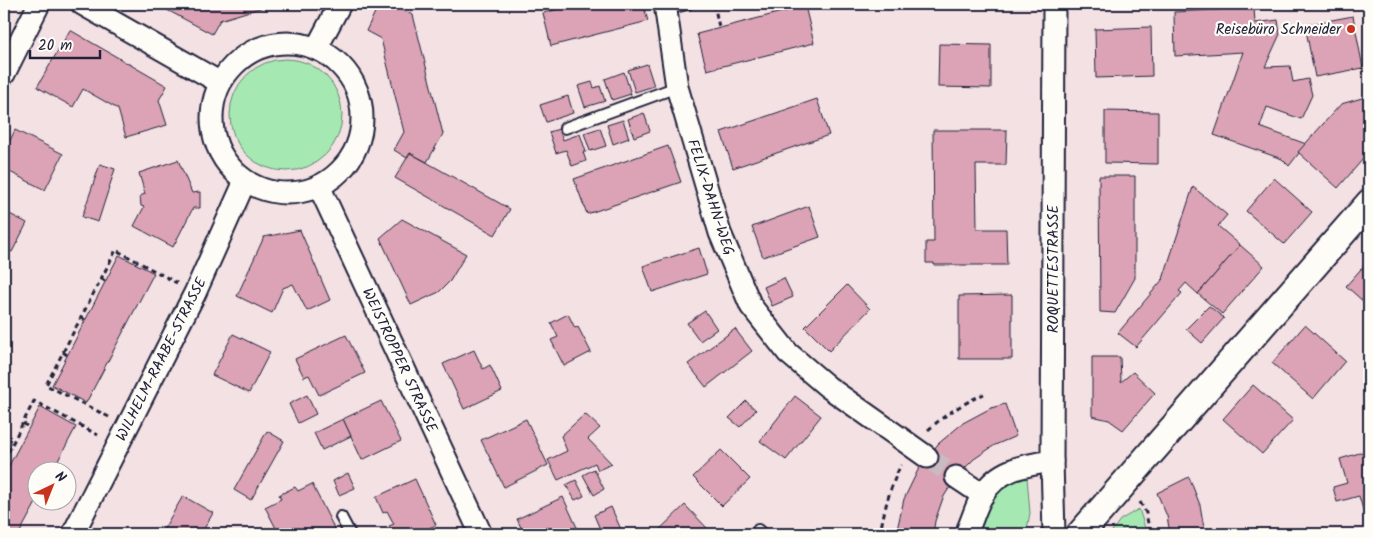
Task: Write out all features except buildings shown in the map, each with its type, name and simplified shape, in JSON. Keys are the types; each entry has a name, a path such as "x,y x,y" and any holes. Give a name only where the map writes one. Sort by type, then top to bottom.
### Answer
{"street":[{"path":"4,74 39,4"},
{"path":"82,4 219,82"},
{"path":"316,49 340,4"},
{"name":"ROQUETTESTRASSE","path":"1054,4 1052,461 1054,534"},
{"name":"FELIX-DAHN-WEG","path":"665,6 677,87 720,233 751,306 788,353 828,387 927,457"},
{"path":"293,42 316,49 336,60 358,91 362,119 356,148 342,170 319,186 296,193 266,191 245,181 217,150 210,116 219,82 239,58 265,45 293,42"},
{"name":"WILHELM-RAABE-STRASSE","path":"72,534 195,293 245,181"},
{"name":"WEISTROPPER STRASSE","path":"319,186 481,534"},
{"path":"1080,534 1369,203"},
{"path":"968,534 968,528 982,495 994,482 1013,468 1052,461"},
{"path":"956,477 982,495"}],"lane":[{"path":"665,6 687,4"},
{"path":"565,128 677,87"},
{"path":"341,517 350,534"}],"path":[{"path":"714,4 719,27"},
{"path":"127,427 46,384 116,250 195,293"},
{"path":"102,278 106,282"},
{"path":"81,318 86,320"},
{"path":"63,352 67,355"},
{"path":"4,460 34,401 118,445"},
{"path":"22,423 29,428"},
{"path":"1124,485 1143,506 1150,534"}],"green space":[{"path":"286,59 307,63 325,76 338,94 342,115 338,136 325,154 307,167 286,171 265,167 247,154 234,136 230,115 234,94 247,76 265,63"},
{"path":"1027,477 1030,513 1026,534 975,534 988,506 1000,491 1016,480"},
{"path":"1139,509 1147,534 1110,534 1120,520"}],"tunnel":[{"path":"927,457 956,477"}],"place":[{"name":"Reisebüro Schneider","path":"1351,29"}]}
